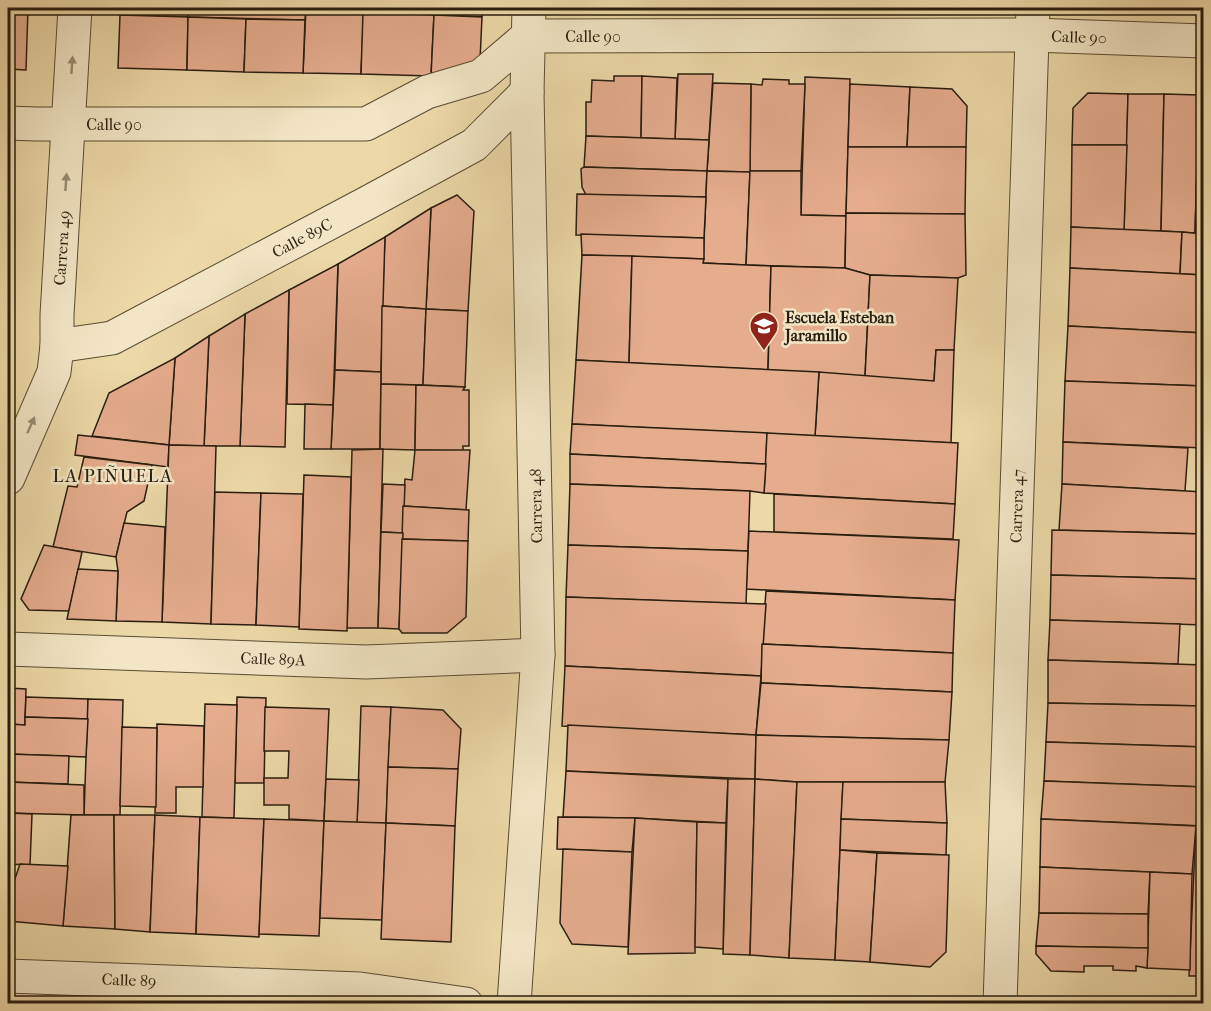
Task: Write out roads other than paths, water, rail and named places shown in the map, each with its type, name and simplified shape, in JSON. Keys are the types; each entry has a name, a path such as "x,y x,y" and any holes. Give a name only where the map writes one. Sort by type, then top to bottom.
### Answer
{"street":[{"name":"Carrera 49","path":"8,478 54,372 75,8"},
{"name":"Calle 90","path":"8,123 366,124 427,92 481,76 529,22 1032,21 1203,41"},
{"name":"Carrera 47","path":"1000,1004 1032,21"},
{"name":"Carrera 48","path":"514,1004 538,655 527,92 529,22"},
{"name":"Calle 89C","path":"57,346 112,338 368,203 474,145 527,92"},
{"name":"Calle 89A","path":"8,649 366,662 538,655"},
{"name":"Calle 89","path":"8,976 360,989 466,1004"}],"place":[{"name":"Escuela Esteban Jaramillo","path":"764,352"}],"district":[{"name":"LA PIÑUELA","path":"113,476"}]}
